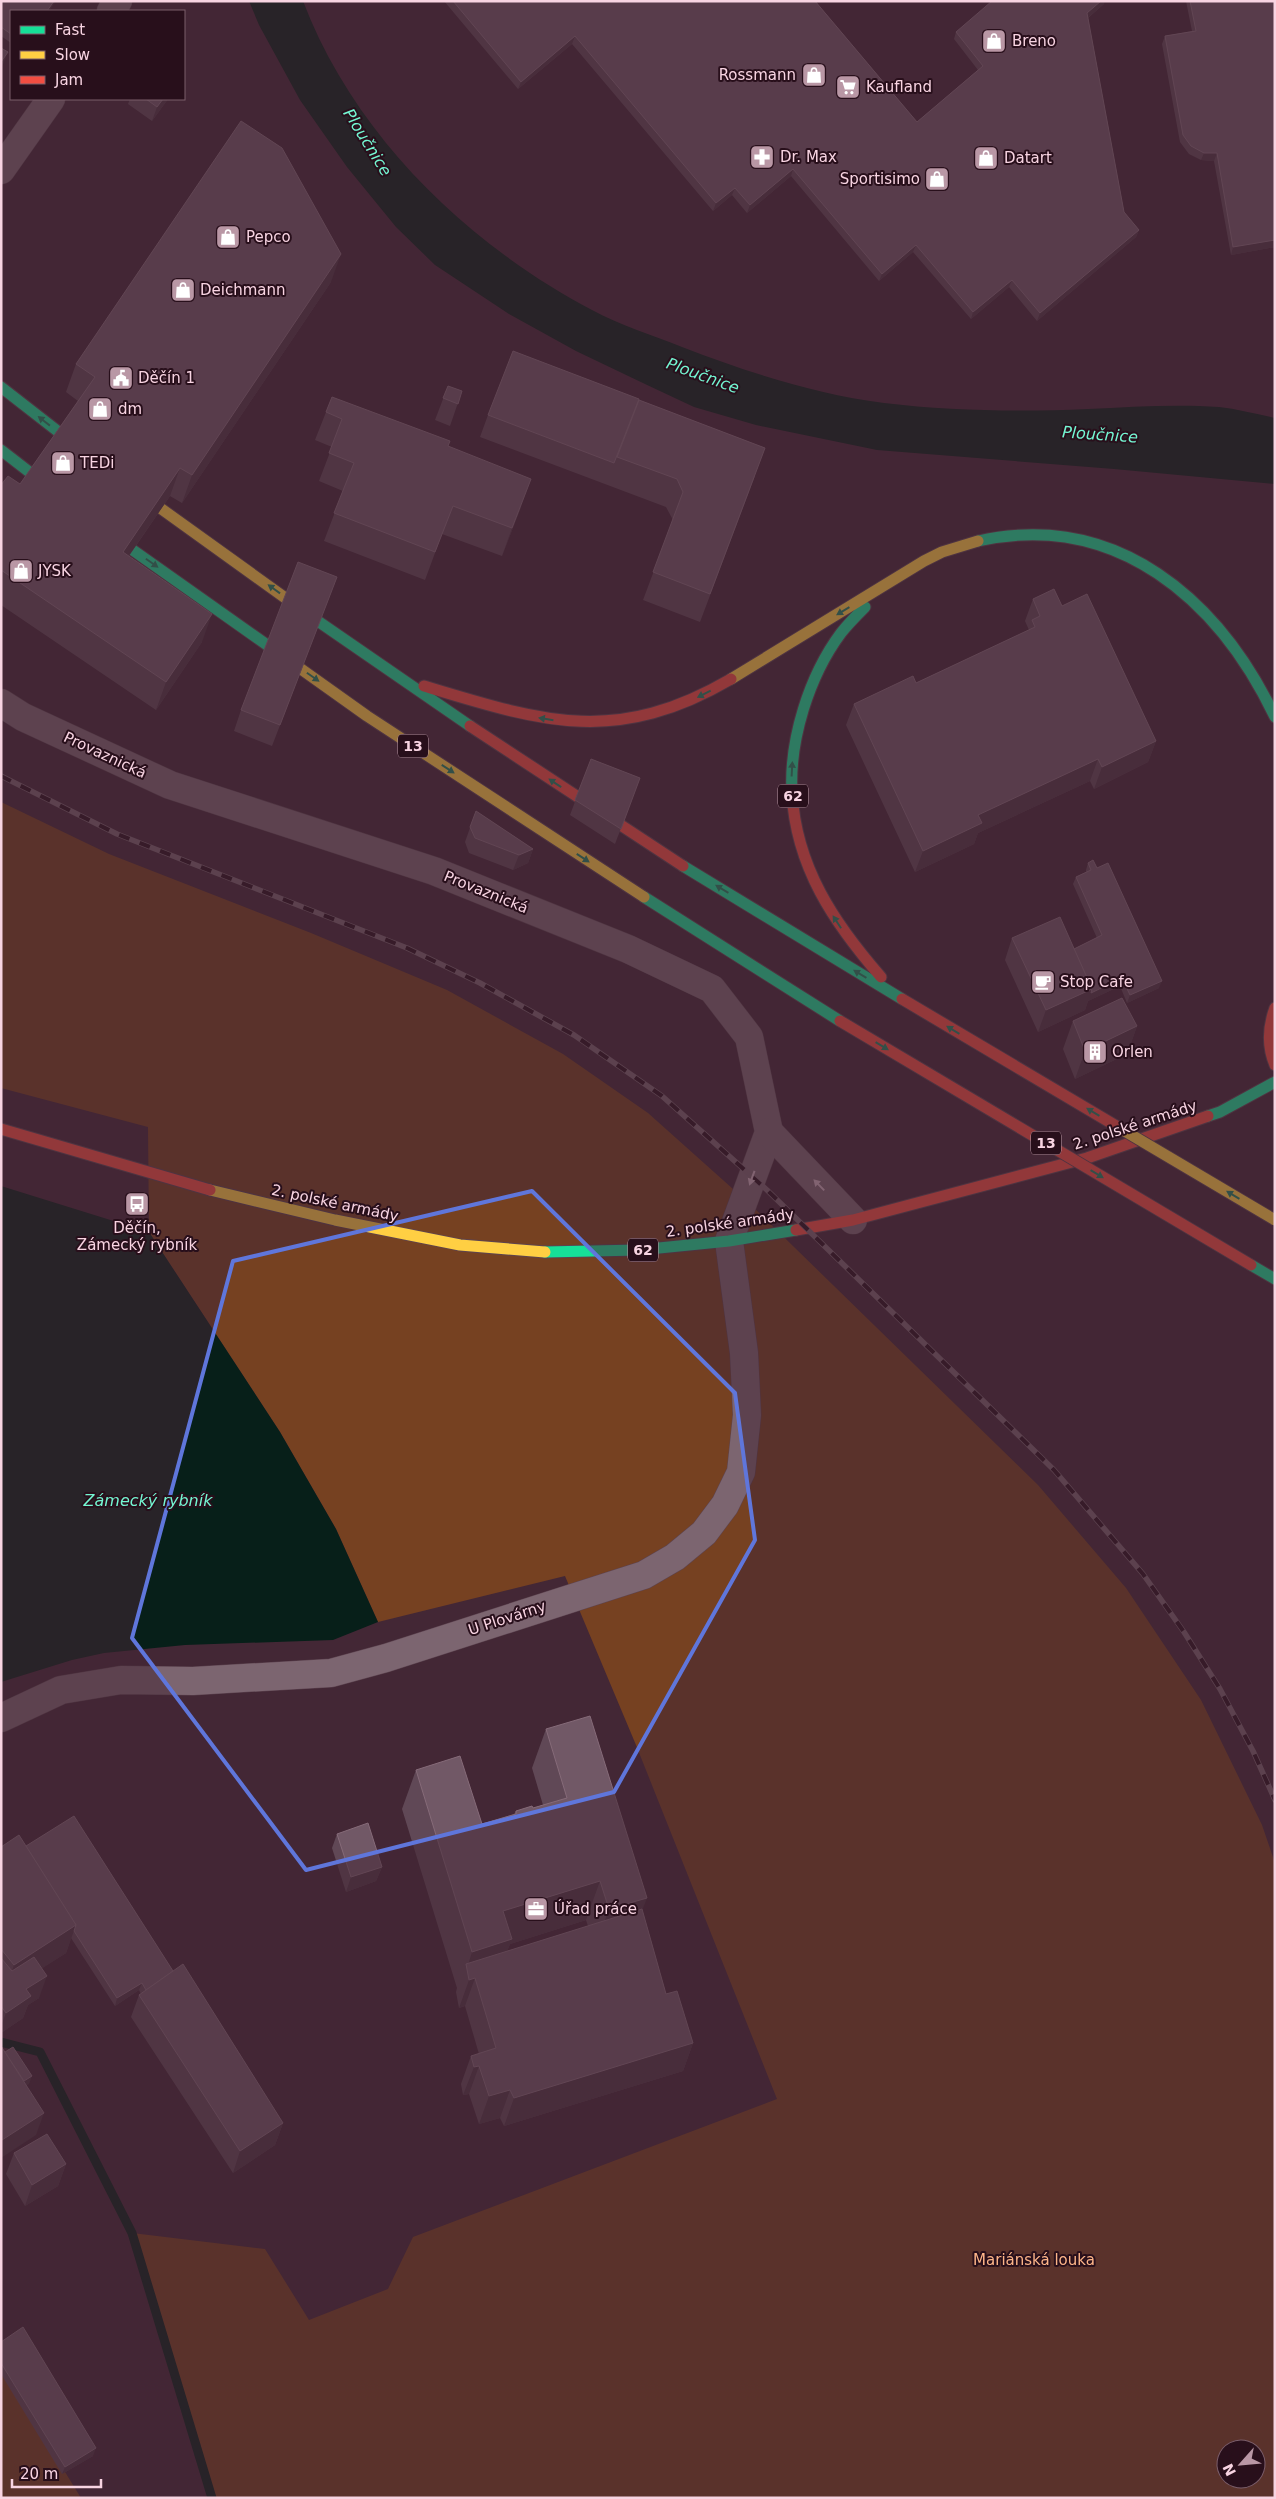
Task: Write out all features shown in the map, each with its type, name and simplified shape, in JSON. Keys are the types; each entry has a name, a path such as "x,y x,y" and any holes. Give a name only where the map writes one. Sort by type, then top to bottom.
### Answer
{"main road":[{"path":"1,387 100,464"},
{"path":"1,450 68,502"},
{"path":"124,482 399,679 641,840 902,999 1275,1220"},
{"name":"13","path":"90,520 367,716 614,878 840,1021 1275,1279"},
{"name":"62","path":"902,999 854,946 817,890 801,847 793,813 792,772 796,734 815,679 841,633 885,586 911,568 942,552 980,540 1025,536 1077,541 1111,549 1150,567 1188,595 1220,625 1248,666 1275,717"},
{"path":"399,679 528,716 570,723 655,714 698,697 734,678 885,586"},
{"path":"1275,1008 1270,1021 1268,1041 1275,1065"},
{"name":"2. polské armády","path":"1,1128 201,1188 335,1220 460,1245 554,1253 639,1250 728,1241 853,1220 1088,1158 1220,1112 1275,1082"}],"street":[{"path":"1,170 50,100"},
{"name":"Provaznická","path":"1,703 23,717 170,785 434,871 628,949 712,989 750,1038 770,1132"},
{"path":"728,1241 770,1132 853,1220"},
{"name":"U Plovárny","path":"1,1718 61,1690 121,1680 193,1681 331,1673 386,1658 644,1575 675,1557 704,1532 726,1505 741,1472 747,1415 745,1362 728,1241"}],"highlighted area":[{"path":"532,1191 735,1393 755,1540 614,1792 306,1870 132,1638 233,1261"}],"green space":[{"name":"Mariánská louka","path":"1,802 109,854 311,933 447,990 563,1054 648,1113 752,1206 1038,1485 1126,1588 1201,1700 1262,1825 1275,1863 1275,2498 212,2498 132,2233 265,2249 309,2320 388,2289 413,2237 777,2099 636,1745 565,1576 378,1622 336,1529 280,1432 149,1232 148,1127 1,1088"},
{"path":"1,2368 81,2498 1,2498"}],"water":[{"name":"Ploučnice","path":"249,1 303,1 325,50 352,97 384,140 420,181 459,219 501,253 546,283 592,310 625,325 731,365 806,388 858,399 909,406 986,410 1203,406 1233,409 1275,418 1275,484 877,450 756,425 694,407 645,384 576,351 509,314 435,265 396,227 347,167 300,100 259,25"},
{"name":"Zámecký rybník","path":"1,1186 149,1232 280,1432 336,1529 378,1622 333,1640 185,1645 104,1653 72,1660 1,1682"}],"building":[{"path":"1,1 54,1 48,10 10,10 10,33 1,27"},
{"path":"453,1 815,1 917,122 983,66 956,32 992,1 1101,1 1087,13 1124,212 1139,230 1040,313 1012,280 973,312 916,245 882,274 793,169 750,205 735,188 716,203 575,36 521,82"},
{"path":"1190,1 1275,1 1275,240 1233,247 1217,153 1204,153 1191,146 1183,135 1165,36 1196,31"},
{"path":"1,48 8,52 1,62"},
{"path":"147,100 162,100 157,107"},
{"path":"241,121 282,148 341,254 192,475 180,468 123,552 212,614 166,682 1,570 1,485 8,476 20,484 95,377 76,364"},
{"path":"513,351 639,399 614,463 488,415"},
{"path":"448,386 462,391 458,404 443,398"},
{"path":"332,397 450,441 448,446 531,479 512,528 453,506 435,552 334,513 354,463 329,453 342,419 326,412"},
{"path":"639,400 765,448 710,594 653,572 683,492 677,479 617,457"},
{"path":"298,562 337,577 280,725 241,710"},
{"path":"1054,589 1062,606 1087,594 1156,741 1102,767 1098,759 978,815 982,823 923,851 854,704 913,676 916,683 1035,627 1032,620 1040,616 1033,599"},
{"path":"591,759 640,778 621,829 575,800"},
{"path":"476,811 533,849 519,855 475,838 470,827"},
{"path":"1093,860 1097,868 1108,863 1162,981 1130,995 1122,978 1091,993 1092,989 1074,949 1102,935 1076,877 1091,870 1088,863"},
{"path":"1060,917 1092,989 1046,1010 1012,938"},
{"path":"1122,998 1137,1026 1085,1051 1073,1021"},
{"path":"590,1716 647,1898 609,1909 600,1881 503,1911 512,1939 472,1952 416,1770 460,1756 482,1824 516,1814 516,1811 567,1798 546,1729"},
{"path":"74,1816 173,1971 146,1990 142,1983 117,1998 74,1931 76,1925 26,1846"},
{"path":"368,1823 382,1867 351,1877 337,1834"},
{"path":"19,1835 76,1925 14,1965 1,1949 1,1847"},
{"path":"642,1909 666,1994 677,1991 693,2043 514,2098 510,2090 489,2096 479,2066 474,2067 471,2056 496,2048 475,1978 469,1980 466,1964"},
{"path":"34,1957 47,1976 26,1989 31,1996 6,2013 1,2006 1,1958 12,1971"},
{"path":"183,1964 283,2123 240,2151 139,1995"},
{"path":"1,2046 44,2113 2,2140 1,2139"},
{"path":"13,2047 32,2076 24,2081 5,2052"},
{"path":"47,2134 66,2164 32,2185 14,2153"},
{"path":"23,2327 96,2448 65,2467 1,2363 1,2342"}],"waterway":[{"path":"1,2042 40,2052 132,2233 212,2498"}],"railway":[{"path":"1,776 117,834 407,948 480,983 574,1035 662,1096 767,1190 1054,1470 1143,1574 1184,1632 1220,1689 1253,1751 1275,1800"}],"traffic: fast":[{"path":"1,387 87,454"},
{"path":"1,450 59,495"},
{"path":"103,529 294,664"},
{"path":"978,541 1028,535 1075,539 1118,552 1158,574 1193,602 1225,636 1252,675 1275,717"},
{"path":"792,793 794,752 803,709 819,669 830,650 844,630 865,607"},
{"path":"309,615 470,726"},
{"path":"683,866 902,999"},
{"path":"644,897 840,1021"},
{"path":"1208,1116 1220,1112 1275,1082"},
{"path":"545,1252 639,1250 729,1241 796,1230"},
{"path":"1251,1265 1275,1279"}],"traffic: slow":[{"path":"131,487 309,615"},
{"path":"731,679 924,561 942,552 978,541"},
{"path":"294,664 367,716 644,897"},
{"path":"1123,1130 1275,1220"},
{"path":"210,1190 335,1220 460,1245 545,1252"}],"traffic: jam":[{"path":"424,686 506,710 579,721 615,720 651,713 690,700 731,679"},
{"path":"470,726 683,866"},
{"path":"792,793 795,820 801,845 820,892 848,936 881,977"},
{"path":"902,999 1123,1130"},
{"path":"1275,1008 1269,1036 1272,1058 1275,1065"},
{"path":"840,1021 1251,1265"},
{"path":"796,1230 853,1220 1087,1158 1208,1116"},
{"path":"1,1129 210,1190"}],"place":[{"name":"Breno","path":"994,41"},
{"name":"Rossmann","path":"814,75"},
{"name":"Kaufland","path":"848,87"},
{"name":"Dr. Max","path":"762,157"},
{"name":"Datart","path":"986,158"},
{"name":"Sportisimo","path":"937,179"},
{"name":"Pepco","path":"228,237"},
{"name":"Deichmann","path":"183,290"},
{"name":"Děčín 1","path":"121,378"},
{"name":"dm","path":"100,409"},
{"name":"TEDi","path":"63,463"},
{"name":"JYSK","path":"21,571"},
{"name":"Stop Cafe","path":"1043,982"},
{"name":"Orlen","path":"1095,1052"},
{"name":"Děčín, Zámecký rybník","path":"137,1204"},
{"name":"Úřad práce","path":"536,1909"}]}
